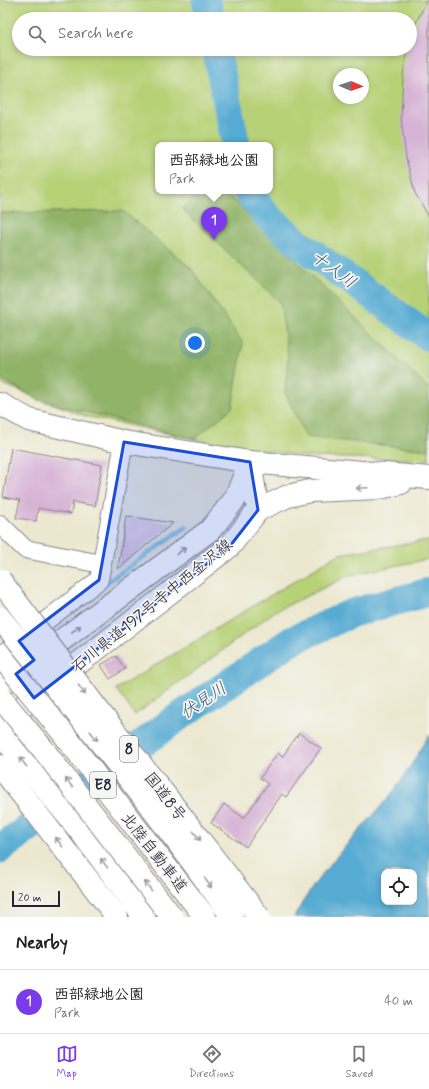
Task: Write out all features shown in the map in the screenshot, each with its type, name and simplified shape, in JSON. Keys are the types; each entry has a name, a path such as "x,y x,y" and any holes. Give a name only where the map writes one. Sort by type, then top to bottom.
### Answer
{"main road":[{"path":"0,404 30,420 124,442 250,462 429,477"},
{"path":"250,462 258,510 288,496 310,491 380,488 429,477"},
{"name":"石川県道197号寺中西金沢線","path":"0,686 210,530 235,500 250,462"},
{"name":"石川県道197号寺中西金沢線","path":"0,724 230,546 258,510"},
{"name":"国道8号","path":"0,580 98,710 259,917"},
{"path":"0,618 141,794 209,883 232,917"},
{"name":"北陸自動車道","path":"0,655 63,733 205,917"},
{"name":"北陸自動車道","path":"0,697 42,748 172,917"},
{"path":"0,733 81,832 144,917"},
{"path":"0,766 117,917"}],"street":[{"path":"0,655 99,580 124,442"},
{"path":"0,524 25,549 101,564"}],"highlighted area":[{"path":"124,442 250,462 258,510 230,546 34,698 16,674 34,660 19,641 99,580"}],"green space":[{"path":"0,0 429,0 429,460 309,457 198,440 85,416 0,383"},
{"path":"200,194 227,194 429,389 429,450 306,437 285,393 288,356 280,302 182,209"},
{"path":"123,211 191,268 243,343 232,408 194,439 38,400 0,378 0,213"},
{"path":"429,540 429,559 350,575 274,612 135,715 116,689 339,554"}],"water":[{"path":"429,735 429,917 294,917 314,885 338,855 395,790"}],"building":[{"path":"427,0 429,0 429,217 415,193 406,158 401,118 403,75 406,56 417,56 417,21"},
{"path":"11,448 102,465 95,506 73,502 71,514 38,508 36,521 16,518 20,500 3,497"},
{"path":"126,516 173,523 118,569"},
{"path":"116,656 125,669 110,679 101,665"},
{"path":"299,733 321,748 286,797 282,794 246,847 211,823 224,804 244,818 268,784 260,778 278,753 282,757"}],"waterway":[{"name":"十人川","path":"206,0 209,12"},
{"name":"十人川","path":"217,56 235,142"},
{"name":"十人川","path":"249,194 267,216 297,242 429,337"},
{"path":"103,585 186,527"},
{"name":"伏見川","path":"0,849 177,718 291,641 352,613 429,592"}],"place":[{"name":"西部緑地公園","path":"214,240"}]}
